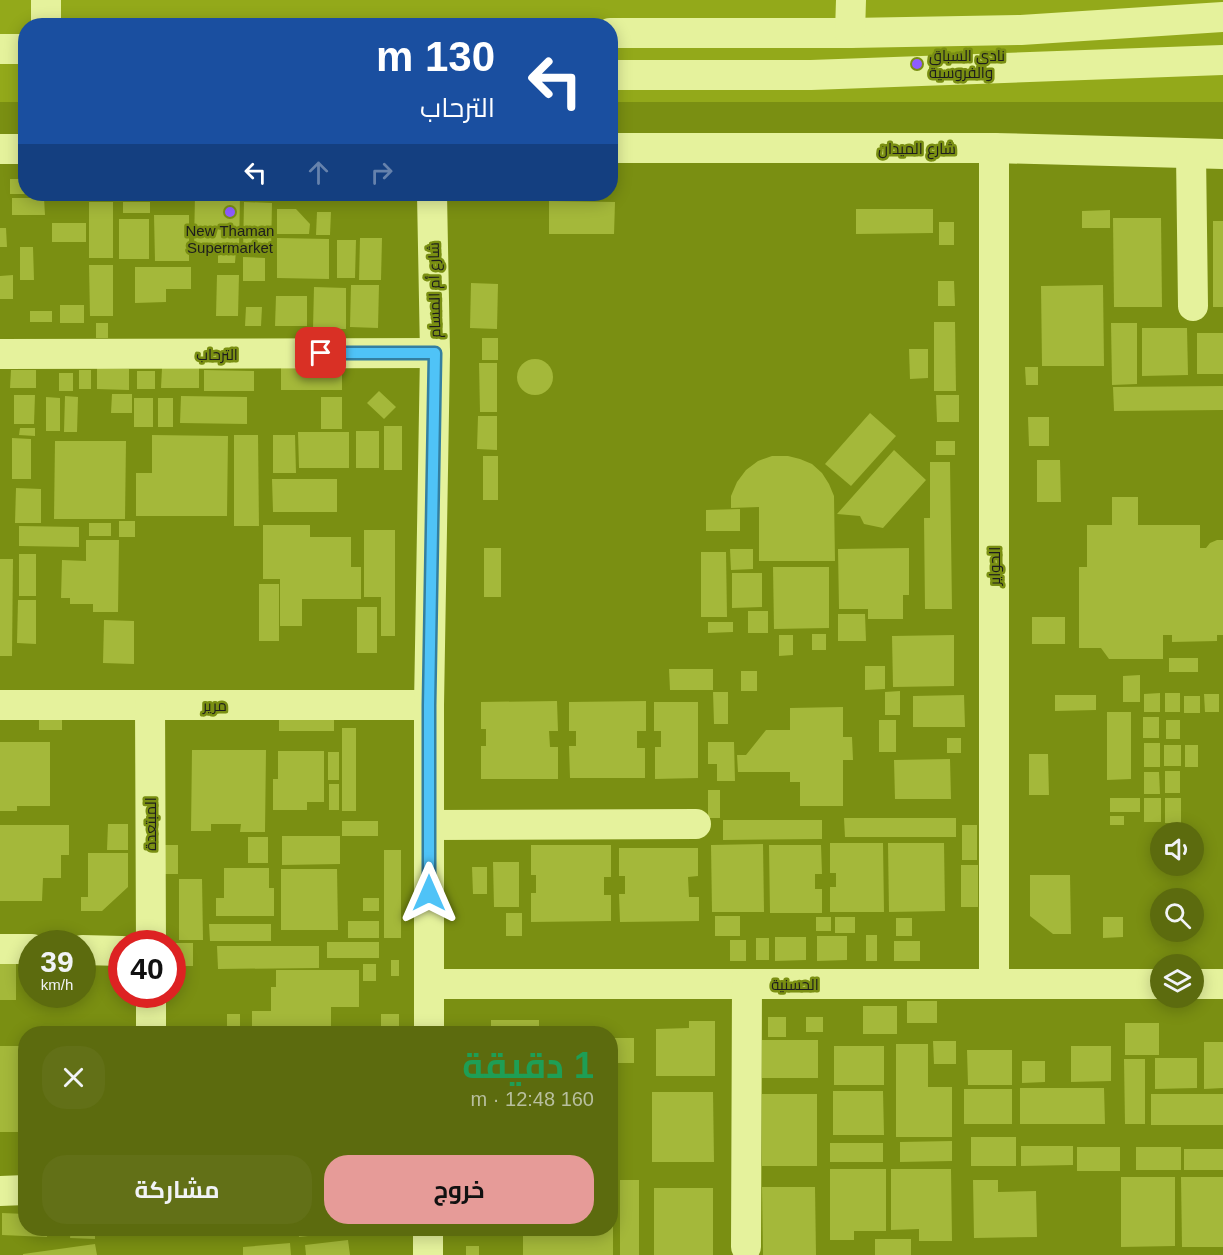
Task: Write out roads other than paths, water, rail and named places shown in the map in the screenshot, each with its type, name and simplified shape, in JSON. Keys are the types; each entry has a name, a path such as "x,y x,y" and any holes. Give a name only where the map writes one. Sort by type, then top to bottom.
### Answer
{"street":[{"path":"46,0 46,18"},
{"path":"850,33 851,0"},
{"path":"618,33 1022,30 1133,12 1223,17"},
{"path":"0,49 18,49"},
{"path":"618,75 812,75 1223,60"},
{"name":"شارع الميدان","path":"618,148 994,148 1223,154"},
{"name":"الحواير","path":"994,148 994,984"},
{"path":"0,149 18,149"},
{"path":"1191,154 1192,306"},
{"name":"شارع أم المسام","path":"429,1026 429,705 435,353 432,201"},
{"name":"الترحاب","path":"0,354 435,353"},
{"name":"مرير","path":"0,705 429,705"},
{"name":"المبتعدة","path":"150,705 151,930"},
{"path":"429,825 696,824"},
{"path":"0,949 18,949"},
{"name":"الحسنية","path":"429,984 1150,984"},
{"path":"746,1247 747,984"},
{"path":"1204,984 1223,984"},
{"path":"151,1008 151,1026"},
{"path":"0,1191 18,1190"},
{"path":"428,1236 428,1255"}],"place":[{"name":"نادي السباق والفروسية","path":"917,64"},
{"name":"New Thaman Supermarket","path":"230,212"}]}
